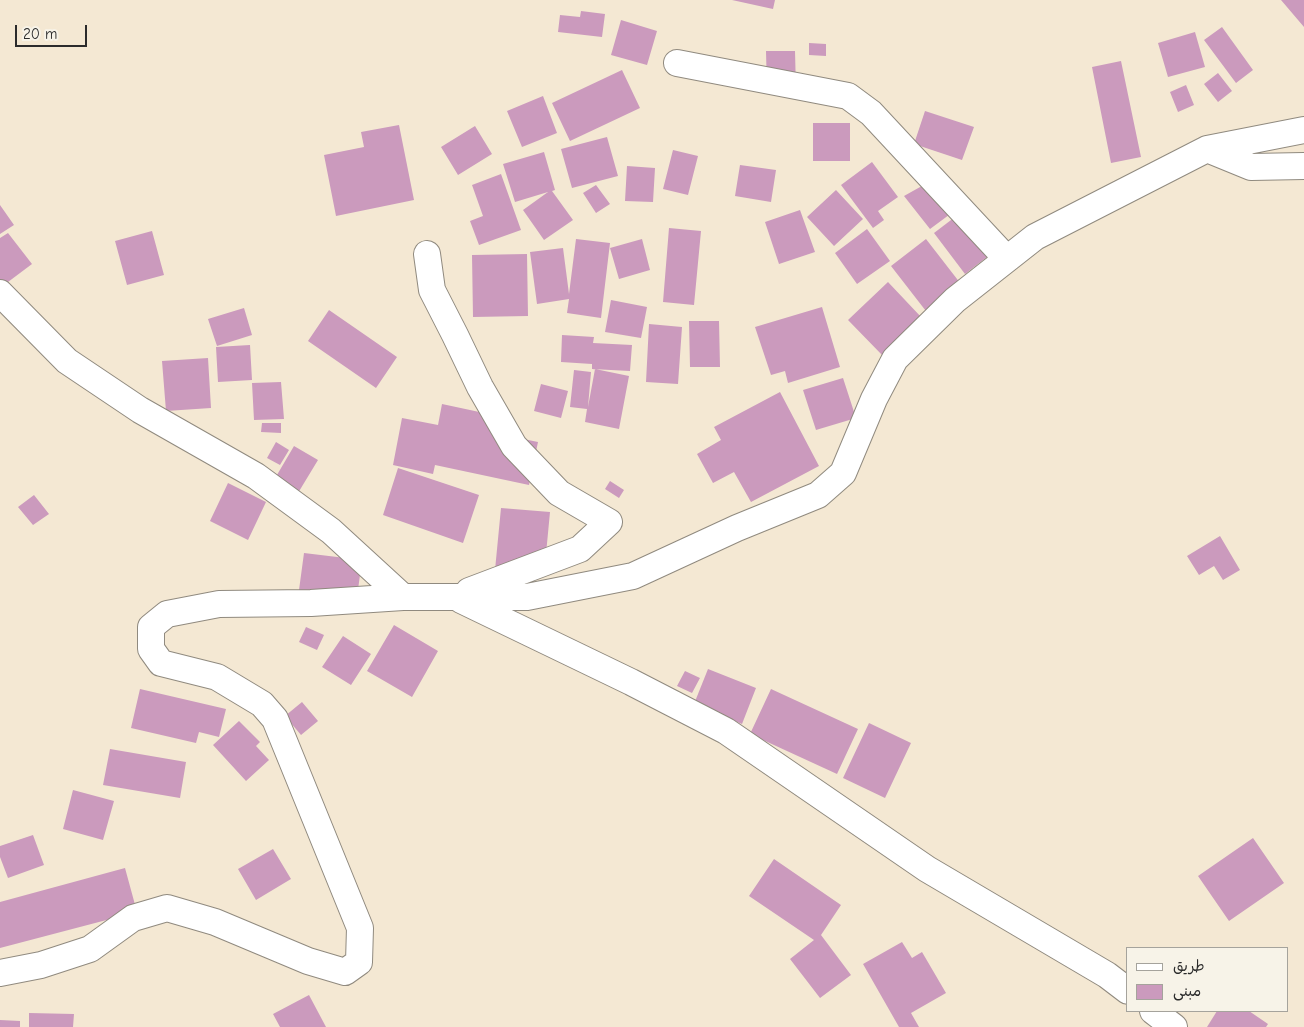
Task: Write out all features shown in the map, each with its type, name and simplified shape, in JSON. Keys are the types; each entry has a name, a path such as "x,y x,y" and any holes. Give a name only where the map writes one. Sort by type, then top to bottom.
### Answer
{"street":[{"path":"677,62 848,96 871,114 1007,259"},
{"path":"0,973 41,965 90,949 133,918 168,908 215,922 308,961 344,972 359,962 360,928 275,719 262,704 217,678 161,663 152,649 151,627 167,614 219,604 310,603 403,597 527,597 633,576 737,528 818,495 843,473 874,399 895,359 954,300 1035,237 1207,149 1304,130"},
{"path":"1207,149 1251,167 1304,166"},
{"path":"427,254 432,290 480,388 514,446 559,493 609,522 580,549 454,597"},
{"path":"0,293 68,361 140,410 256,476 331,531 403,597"},
{"path":"454,597 631,682 726,731 927,869 1107,975 1126,989"},
{"path":"1154,1012 1174,1027"}],"building":[{"path":"732,0 775,0 773,9"},
{"path":"1281,0 1304,0 1304,27"},
{"path":"581,11 605,14 602,37 558,32 560,15 580,17"},
{"path":"621,20 657,31 647,65 611,55"},
{"path":"1222,27 1253,70 1236,83 1204,40"},
{"path":"1195,32 1205,67 1168,77 1158,43"},
{"path":"809,43 826,44 826,56 809,55"},
{"path":"766,51 795,51 796,90 767,91"},
{"path":"1121,61 1141,157 1111,163 1092,67"},
{"path":"622,70 640,108 570,141 552,103"},
{"path":"1218,73 1232,91 1218,102 1204,84"},
{"path":"1186,85 1194,105 1178,112 1170,92"},
{"path":"543,96 557,133 522,147 507,111"},
{"path":"925,111 974,127 962,160 914,144"},
{"path":"813,123 850,123 850,161 813,161"},
{"path":"399,125 414,200 336,216 324,155 364,147 361,132"},
{"path":"475,126 492,154 458,175 441,147"},
{"path":"607,137 618,176 572,188 561,149"},
{"path":"673,150 698,156 688,195 663,189"},
{"path":"544,152 555,190 552,191 573,220 544,240 523,210 548,192 515,202 503,164"},
{"path":"872,162 898,197 878,211 884,220 873,228 841,185"},
{"path":"740,165 776,170 771,202 735,196"},
{"path":"627,166 655,168 653,202 625,201"},
{"path":"501,174 521,230 479,245 470,221 483,216 472,185"},
{"path":"929,182 957,209 930,229 904,196"},
{"path":"596,185 610,204 596,213 583,193"},
{"path":"836,190 863,219 834,246 807,217"},
{"path":"0,205 14,225 0,234"},
{"path":"800,210 815,252 779,264 765,222"},
{"path":"955,217 987,257 965,274 934,233"},
{"path":"669,228 701,231 694,305 663,302"},
{"path":"867,229 890,261 857,284 835,253"},
{"path":"152,231 164,275 127,285 115,241"},
{"path":"8,233 32,264 0,288 0,238"},
{"path":"576,239 610,243 601,318 567,313 569,299 537,304 530,252 563,248 569,294"},
{"path":"642,239 650,270 619,279 610,248"},
{"path":"926,239 964,288 929,315 891,266"},
{"path":"527,254 528,316 473,317 472,255"},
{"path":"888,282 922,318 883,356 848,320"},
{"path":"611,300 647,307 641,338 605,332"},
{"path":"822,307 840,367 788,383 785,371 771,375 755,327"},
{"path":"244,308 252,335 217,346 208,319"},
{"path":"329,310 397,357 376,388 308,341"},
{"path":"689,321 719,321 720,367 690,367"},
{"path":"649,324 682,327 678,384 646,382"},
{"path":"562,335 594,337 593,343 632,345 630,371 592,369 592,364 561,362"},
{"path":"250,345 252,380 218,382 216,347"},
{"path":"208,358 211,408 166,411 162,361"},
{"path":"595,369 629,376 619,429 585,422 587,409 570,407 574,370 591,372 588,407"},
{"path":"843,378 856,418 816,430 803,390"},
{"path":"281,382 284,419 254,420 252,383"},
{"path":"541,384 568,391 561,418 534,411"},
{"path":"780,392 819,466 751,502 734,472 713,483 697,454 721,440 714,427"},
{"path":"442,404 498,416 494,433 538,442 529,485 435,465 433,474 393,465 402,418 438,425"},
{"path":"262,423 281,423 281,433 261,432"},
{"path":"276,442 289,450 280,465 267,458"},
{"path":"294,446 318,460 298,493 274,480"},
{"path":"398,468 479,495 463,543 383,515"},
{"path":"610,481 624,490 619,498 605,489"},
{"path":"228,483 266,502 248,540 210,521"},
{"path":"34,495 49,514 33,525 18,507"},
{"path":"501,508 550,512 544,575 495,570"},
{"path":"1220,536 1240,570 1223,580 1214,566 1199,575 1187,556"},
{"path":"304,553 362,560 357,597 299,590"},
{"path":"394,625 438,651 412,697 367,671"},
{"path":"306,627 324,635 317,650 299,642"},
{"path":"343,636 371,654 351,685 322,667"},
{"path":"708,669 756,688 742,724 694,704"},
{"path":"685,671 700,678 692,693 677,686"},
{"path":"140,689 226,709 219,737 199,732 196,743 131,728"},
{"path":"771,689 858,729 837,774 750,734"},
{"path":"302,702 318,721 301,735 285,716"},
{"path":"239,721 260,742 256,746 269,760 246,781 213,745"},
{"path":"869,723 911,743 885,798 843,778"},
{"path":"110,749 186,762 180,798 103,785"},
{"path":"73,790 114,801 103,840 63,829"},
{"path":"33,835 44,865 8,878 0,857 0,846"},
{"path":"1253,838 1284,883 1229,921 1198,876"},
{"path":"273,849 291,879 256,900 238,869"},
{"path":"774,859 841,905 821,935 851,975 820,998 790,959 814,940 749,896"},
{"path":"125,868 137,912 0,948 0,902"},
{"path":"902,942 912,958 922,952 946,993 911,1013 919,1027 899,1027 863,964"},
{"path":"309,995 326,1027 280,1027 273,1014"},
{"path":"1216,1012 1250,1012 1268,1024 1266,1027 1207,1027"},
{"path":"29,1013 74,1014 73,1027 29,1027"},
{"path":"0,1020 20,1021 20,1027 0,1027"}]}
